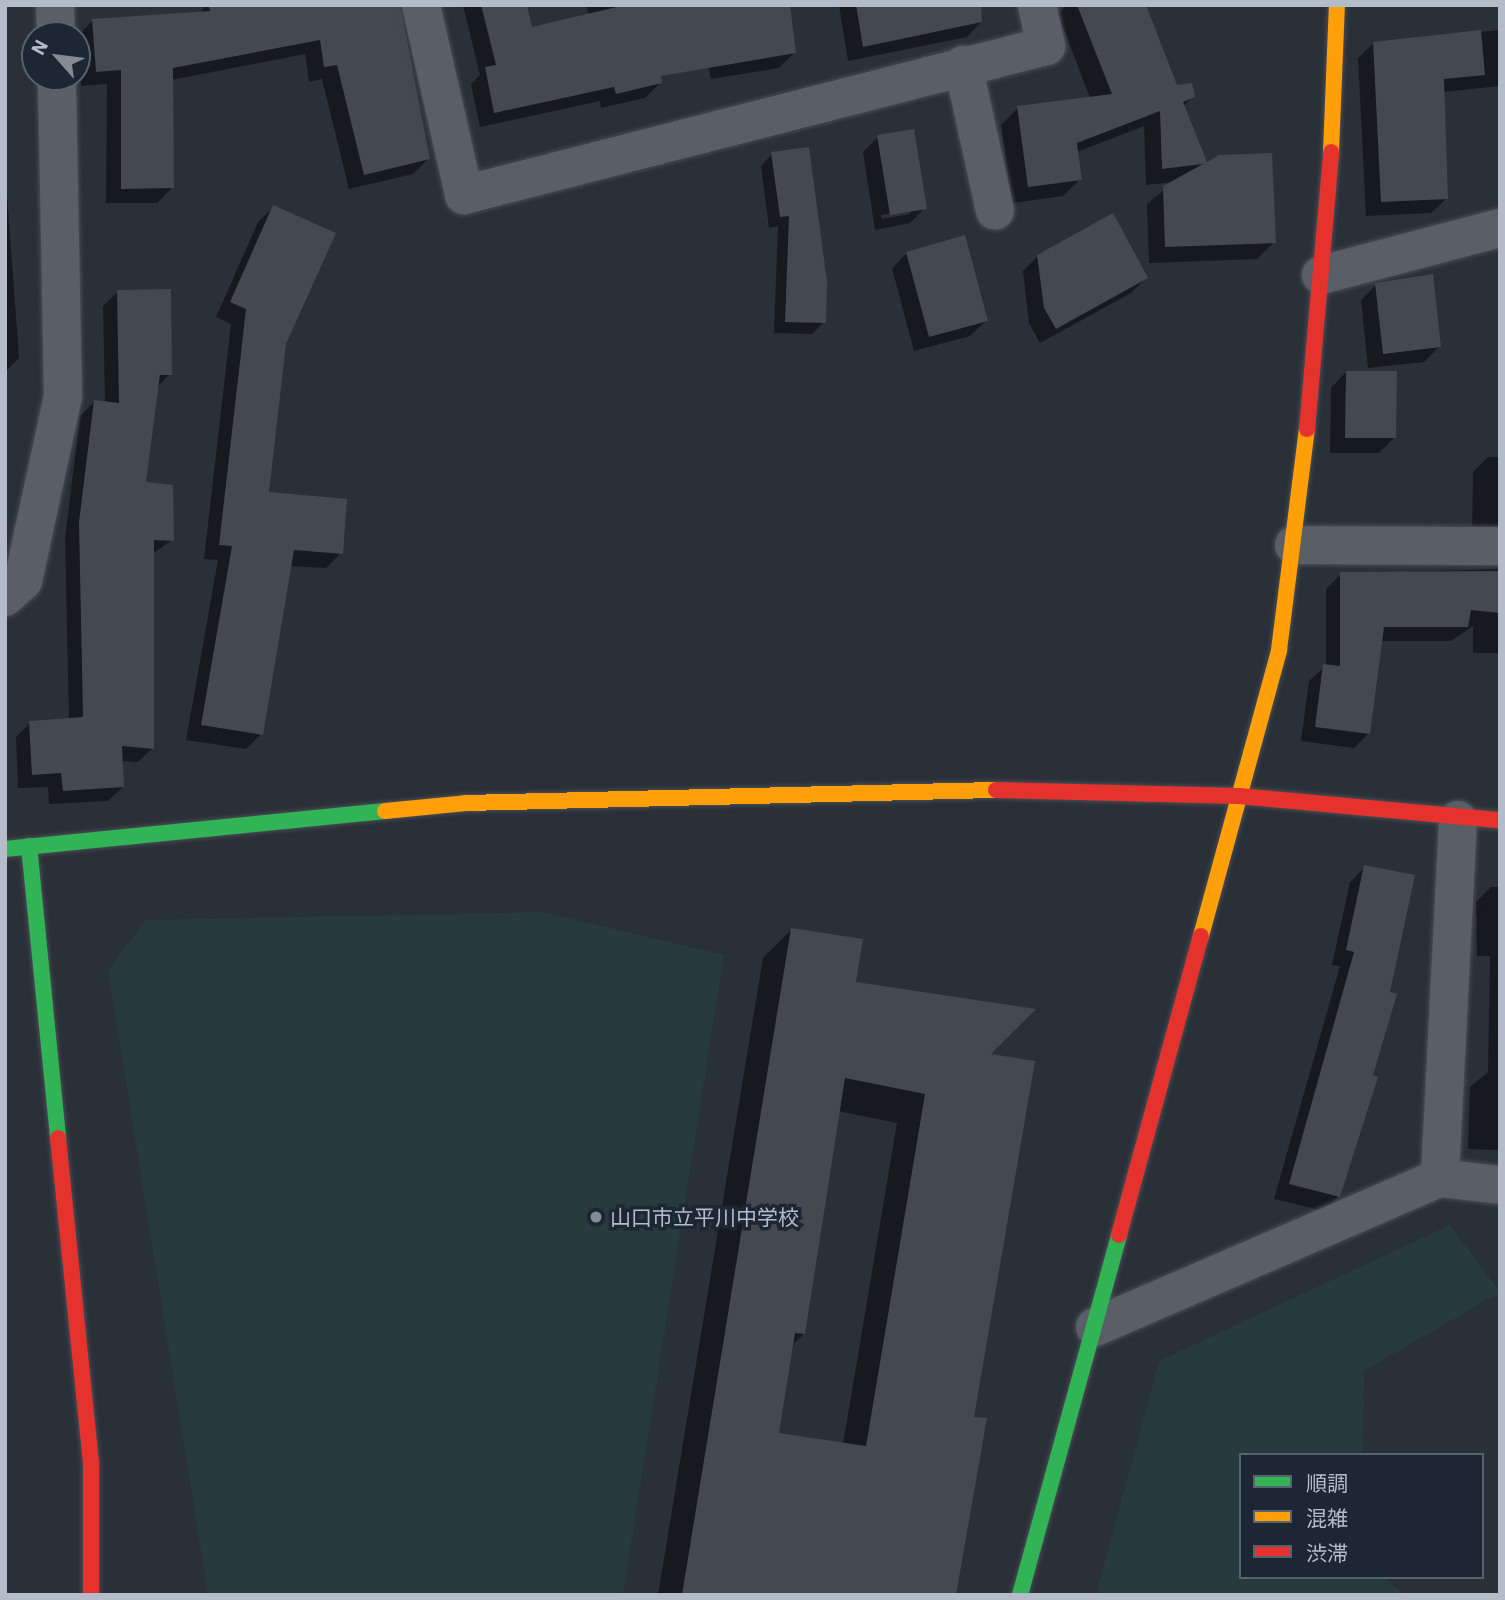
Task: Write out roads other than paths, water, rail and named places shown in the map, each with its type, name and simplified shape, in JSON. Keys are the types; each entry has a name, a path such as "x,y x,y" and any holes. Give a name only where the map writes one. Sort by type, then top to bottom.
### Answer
{"street":[{"path":"421,5 464,195 963,65 1046,46 1037,5"},
{"path":"1020,1595 1279,650 1294,545 1321,275 1337,5"},
{"path":"963,65 995,211"},
{"path":"5,597 23,581 63,396 57,91"},
{"path":"1321,275 1500,228"},
{"path":"1294,545 1500,547"},
{"path":"5,849 466,803 1035,789 1239,796 1458,820 1500,820"},
{"path":"1440,1178 1458,820"},
{"path":"29,846 91,1462 92,1595"},
{"path":"1095,1327 1440,1178 1500,1185"}],"place":[{"name":"山口市立平川中学校","path":"596,1217"}]}
